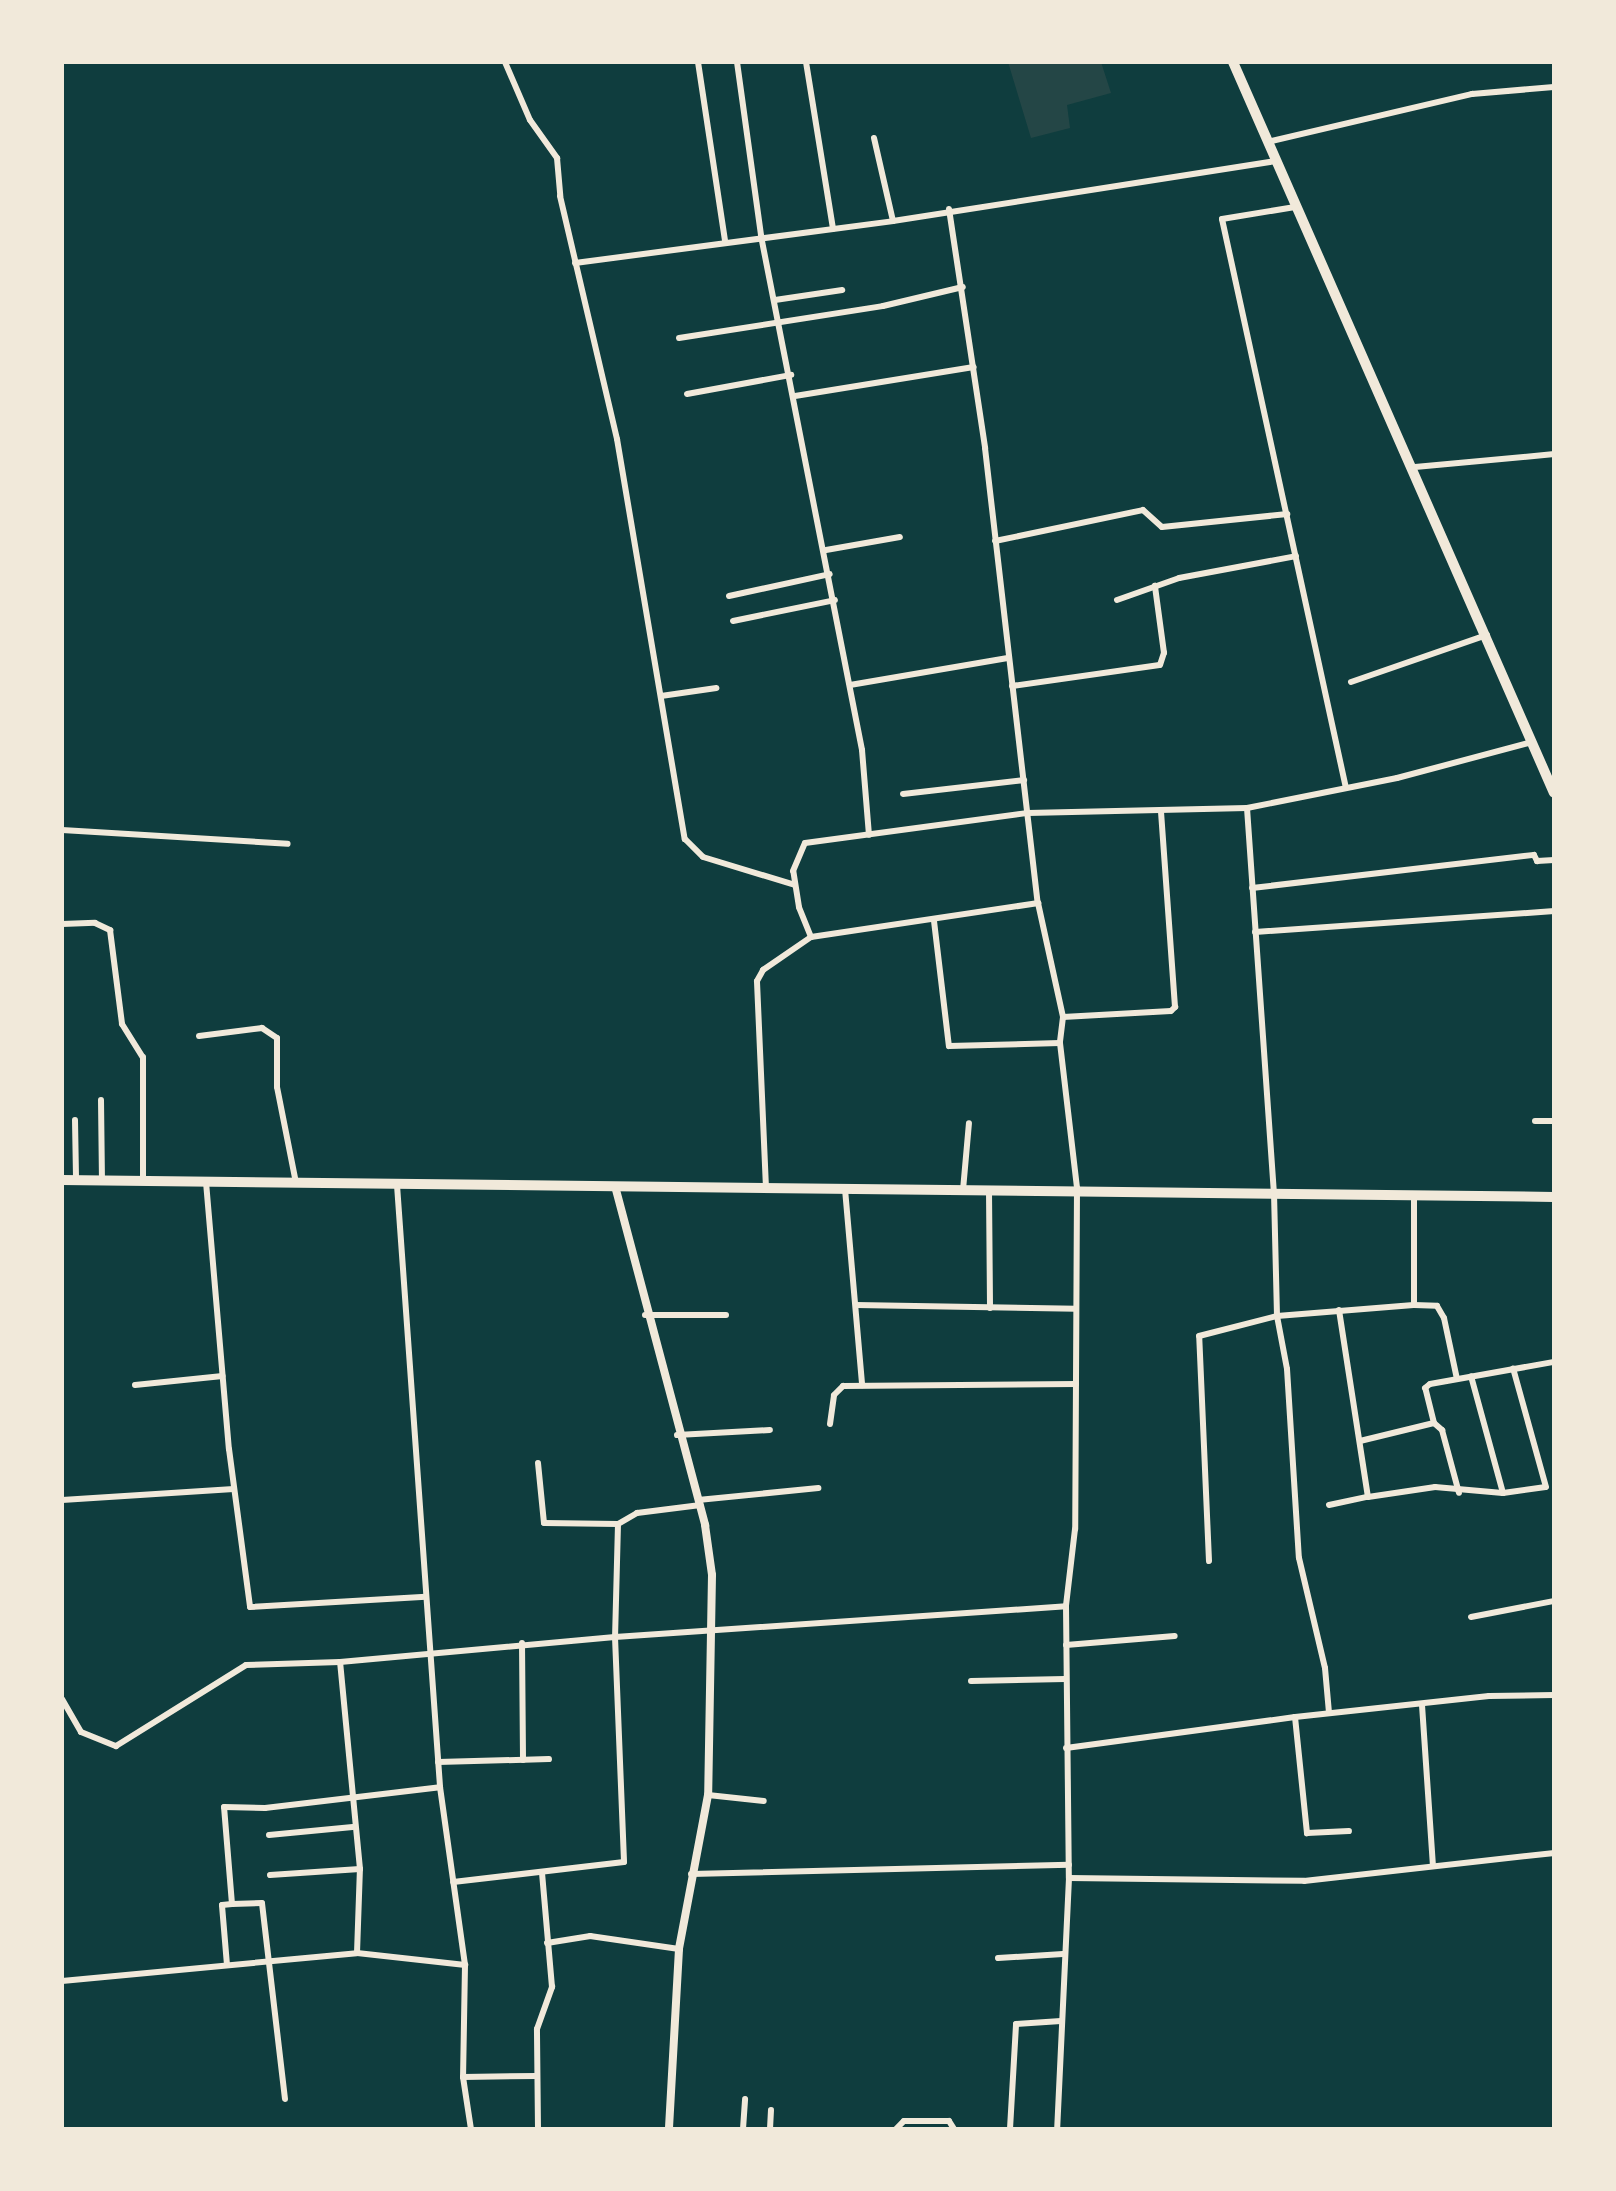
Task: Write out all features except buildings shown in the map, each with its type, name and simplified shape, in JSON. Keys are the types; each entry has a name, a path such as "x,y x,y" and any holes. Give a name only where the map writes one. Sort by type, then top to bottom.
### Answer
{"highway":[{"path":"1233,62 1295,207 1415,467 1554,793"},
{"path":"62,1180 989,1191 1077,1188 1554,1197"}],"street":[{"path":"505,62 530,120 557,158 560,196 617,439 685,839 692,851 795,885"},
{"path":"698,62 725,241"},
{"path":"737,62 761,236 826,550 866,772 869,835"},
{"path":"806,62 833,229"},
{"path":"1267,142 1472,94 1554,87"},
{"path":"874,138 893,221"},
{"path":"575,263 761,236 893,221 949,209 1275,161"},
{"path":"1295,207 1222,219 1346,788"},
{"path":"949,209 974,367 1038,903 1063,1017 1060,1043 1077,1188 1075,1529 1066,1606 1065,1679 1069,1878 1057,2129"},
{"path":"679,338 779,319 883,306 963,287"},
{"path":"775,300 842,290"},
{"path":"795,396 974,367"},
{"path":"687,394 791,375"},
{"path":"1415,467 1554,454"},
{"path":"995,541 1143,510 1162,527 1287,514"},
{"path":"826,550 900,537"},
{"path":"1117,600 1155,586 1296,556"},
{"path":"729,596 830,574"},
{"path":"1012,686 1160,665 1164,653 1155,586"},
{"path":"733,621 835,600"},
{"path":"1351,682 1487,635"},
{"path":"850,685 1008,658"},
{"path":"661,696 716,688"},
{"path":"811,937 793,871 801,846 1028,813 1247,808 1346,788 1532,742"},
{"path":"903,794 1024,780"},
{"path":"1247,808 1274,1193 1277,1316 1287,1369 1299,1558 1325,1668 1329,1713"},
{"path":"1063,1017 1171,1011 1175,1007 1161,811"},
{"path":"62,830 288,844"},
{"path":"1252,888 1534,855 1537,861 1554,860"},
{"path":"766,1188 758,975 811,937 1038,903"},
{"path":"1255,932 1554,911"},
{"path":"934,921 949,1046 1060,1043"},
{"path":"62,924 95,923 110,930 122,1024 143,1057 143,1181"},
{"path":"199,1036 262,1028 277,1038 277,1087 296,1183"},
{"path":"101,1100 102,1181"},
{"path":"75,1120 76,1180"},
{"path":"1535,1121 1554,1121"},
{"path":"963,1190 969,1123"},
{"path":"206,1182 234,1489 250,1607 426,1597"},
{"path":"397,1185 440,1787 465,1965 463,2077 471,2129"},
{"path":"615,1186 645,1315 677,1435 699,1502 712,1575 708,1795 679,1949 669,2129"},
{"path":"845,1189 862,1385"},
{"path":"989,1191 990,1308"},
{"path":"1414,1195 1414,1305"},
{"path":"856,1305 1076,1309"},
{"path":"1209,1561 1197,1341 1202,1334 1277,1316 1414,1305 1437,1306 1444,1318 1457,1379"},
{"path":"1339,1310 1347,1383 1368,1497"},
{"path":"645,1315 726,1315"},
{"path":"1459,1493 1442,1430 1434,1423 1425,1388 1471,1376 1554,1362"},
{"path":"1329,1505 1428,1488 1459,1493 1503,1493 1550,1487 1513,1368"},
{"path":"135,1385 223,1376"},
{"path":"1471,1376 1503,1493"},
{"path":"830,1424 836,1390 862,1385 1076,1384"},
{"path":"1360,1441 1434,1423"},
{"path":"677,1435 770,1430"},
{"path":"538,1463 544,1523 618,1524 637,1513 699,1502 818,1488"},
{"path":"62,1500 234,1489"},
{"path":"453,1882 621,1865 626,1859 615,1637 618,1524"},
{"path":"1471,1617 1554,1601"},
{"path":"62,1699 81,1732 116,1746 246,1665 340,1662 431,1650 1066,1606"},
{"path":"1066,1645 1175,1636"},
{"path":"522,1643 523,1760"},
{"path":"340,1662 353,1827 360,1869 357,1953"},
{"path":"971,1681 1065,1679"},
{"path":"1066,1748 1329,1713 1554,1695"},
{"path":"1422,1705 1433,1865"},
{"path":"1295,1717 1307,1833 1349,1831"},
{"path":"438,1762 549,1759"},
{"path":"232,1904 224,1807 265,1808 440,1787"},
{"path":"708,1795 764,1801"},
{"path":"269,1835 353,1827"},
{"path":"1069,1878 1304,1881 1554,1853"},
{"path":"691,1874 1069,1865"},
{"path":"270,1875 360,1869"},
{"path":"538,2129 537,2029 552,1987 542,1873"},
{"path":"227,1965 222,1905 262,1903 272,1962 285,2099"},
{"path":"547,1943 590,1936 679,1949"},
{"path":"62,1981 357,1953 465,1965"},
{"path":"998,1958 1063,1954"},
{"path":"1010,2129 1014,2027 1019,2022 1061,2021"},
{"path":"463,2077 537,2076"},
{"path":"743,2129 745,2099"},
{"path":"770,2129 771,2110"},
{"path":"896,2129 904,2121 949,2121 954,2129"}],"shaded area":[{"path":"1008,62 1101,62 1111,93 1067,105 1070,128 1031,138"}]}
